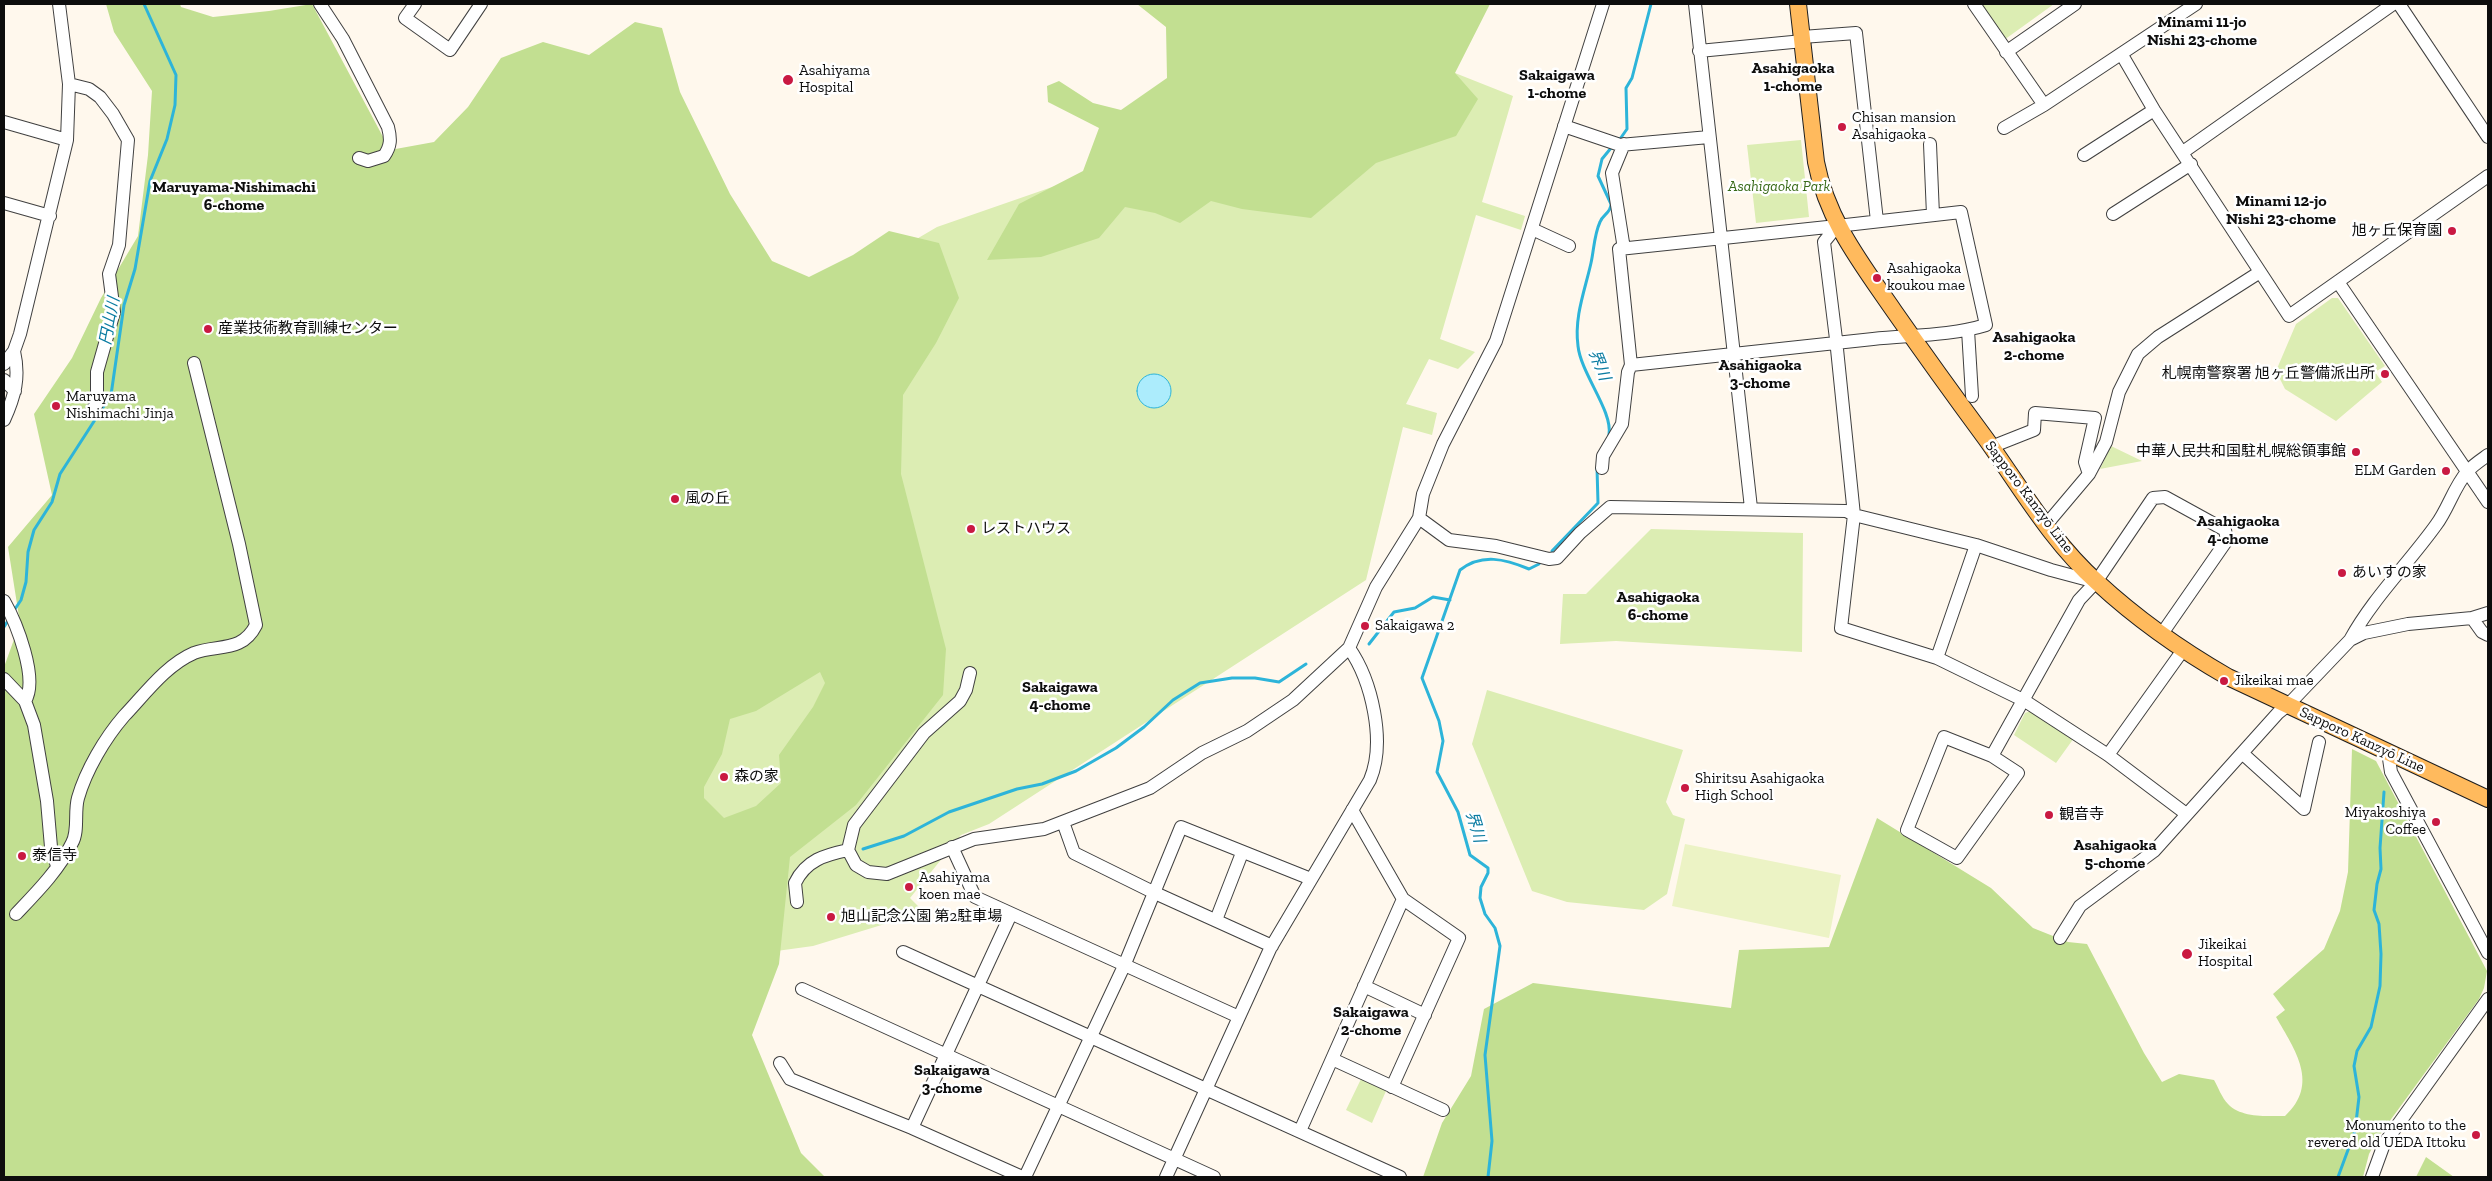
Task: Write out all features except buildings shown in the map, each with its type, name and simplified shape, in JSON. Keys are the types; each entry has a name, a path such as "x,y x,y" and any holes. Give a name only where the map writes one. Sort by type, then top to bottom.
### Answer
{"main road":[{"name":"Sapporo Kanzyō Line","path":"1798,4 1818,172 1826,201 1837,226 1911,335 2046,525 2096,582 2161,635 2183,650 2228,676 2488,800"}],"street":[{"path":"4,364 14,351 50,216 66,140 69,84 59,4"},
{"path":"320,4 342,39 388,127 391,138 389,149 384,156 368,161 359,158"},
{"path":"415,4 405,18 450,50 481,4"},
{"path":"970,673 966,690 960,701 924,734 854,825 848,850 856,865 868,872 887,874 974,839 1025,833 1063,822 1150,788 1202,753 1247,731 1293,700 1348,648 1376,586 1419,518 1423,494 1443,444 1496,341 1603,4"},
{"path":"1695,4 1751,508"},
{"path":"1974,4 2044,106"},
{"path":"2006,52 2075,4"},
{"path":"2004,128 2044,106 2196,4"},
{"path":"2183,152 2393,4"},
{"path":"2399,4 2488,137"},
{"path":"1700,51 1856,33 1877,221"},
{"path":"2122,55 2154,110 2290,316 2488,176"},
{"path":"69,84 89,89 100,97 114,114 128,140 119,246 110,274 114,312 97,372 97,404 92,410"},
{"path":"2084,155 2154,110"},
{"path":"4,122 66,140"},
{"path":"1564,126 1624,144 1709,137"},
{"path":"1624,144 1612,173 1624,249"},
{"path":"1930,144 1933,215"},
{"path":"2113,214 2190,164"},
{"path":"4,203 50,216"},
{"path":"1602,468 1603,456 1622,424 1630,365 1619,249 1961,212 1986,325 1968,330 1630,365"},
{"path":"1837,226 1824,242 1854,514 1841,628 1937,658 2024,701 2108,756 2185,813"},
{"path":"1532,229 1569,246"},
{"path":"2046,525 2089,474 2106,442 2119,392 2138,354 2158,337 2260,272"},
{"path":"2338,282 2488,502"},
{"path":"1968,330 1972,396"},
{"path":"4,420 9,394 18,383 18,366 14,351"},
{"path":"16,914 41,888 74,842 78,800 88,772 123,718 169,669 195,653 229,647 250,637 256,625 239,544 194,363"},
{"path":"4,380 9,394"},
{"path":"1991,447 2034,430 2035,413 2095,418 2084,462 2089,474"},
{"path":"2060,938 2080,906 2154,851 2185,813 2278,712 2288,705 2350,640 2364,615 2406,566 2438,523 2468,471 2488,455"},
{"path":"1992,756 2079,600 2096,582 2153,498 2165,497 2226,530 2226,540 2161,635"},
{"path":"1419,518 1449,540 1496,546 1549,559 1558,558 1580,532 1610,507 1846,511 1976,545 2051,570 2096,582"},
{"path":"1937,658 1976,545"},
{"path":"6,605 29,668 30,693 25,701"},
{"path":"2350,640 2364,633 2383,628 2472,618 2488,613"},
{"path":"2472,618 2482,632 2488,635"},
{"path":"1166,1177 1272,946 1376,766 1377,750 1370,687 1360,664 1348,648"},
{"path":"2108,756 2183,650"},
{"path":"4,679 25,701 34,725 47,801 51,847 57,866"},
{"path":"1944,737 1992,756 2018,773 1957,858 1907,830 1944,737"},
{"path":"2242,753 2304,809 2319,742"},
{"path":"2388,752 2392,772 2488,953"},
{"path":"1352,810 1403,899 1459,938 1392,1087"},
{"path":"1063,822 1074,853 1155,893 1272,946"},
{"path":"780,1063 790,1079 912,1128 1023,1177 1059,1107 1124,966 1181,828 1311,879"},
{"path":"952,847 974,896 1124,966 1240,1017"},
{"path":"797,902 795,883 809,864 816,859 848,850"},
{"path":"1216,920 1242,853"},
{"path":"1300,1131 1403,899"},
{"path":"912,1128 1011,914"},
{"path":"902,952 978,984 1400,1177"},
{"path":"1364,986 1425,1015"},
{"path":"802,989 1214,1177"},
{"path":"2372,1177 2384,1144 2488,999"},
{"path":"1332,1059 1443,1110"}],"green space":[{"path":"106,4 180,4 181,7 213,17 312,4 390,150 434,142 468,107 501,58 543,42 589,55 635,22 662,28 680,92 730,194 772,261 809,277 853,255 889,231 939,243 959,298 936,343 903,395 901,474 946,649 943,695 856,805 790,857 779,964 752,1035 801,1153 825,1177 4,1177 4,667 20,623 8,547 52,495 34,414 72,358 101,298 138,236 148,155 152,91 114,32","holes":["820,672 825,683 813,707 779,755 781,783 756,806 724,818 704,798 704,787 722,754 730,719 756,711"]},
{"path":"1137,4 1490,4 1455,73 1478,99 1456,136 1376,163 1311,218 1242,209 1211,201 1180,223 1155,213 1125,207 1099,238 1041,257 987,260 1019,204 1083,171 1099,128 1048,102 1047,86 1059,81 1093,103 1121,110 1167,78 1166,27"},
{"path":"1977,4 2054,4 2004,40"},
{"path":"1455,73 1513,96 1482,202 1525,216 1521,230 1476,215 1440,339 1475,352 1458,369 1429,359 1406,404 1437,413 1432,435 1403,427 1366,580 989,824 961,835 910,898 924,912 813,946 762,953 560,992 823,294 937,227 1150,153"},
{"name":"Asahigaoka Park","path":"1801,140 1809,217 1756,223 1747,145"},
{"path":"2332,298 2338,298 2385,366 2375,372 2382,382 2336,421 2285,389 2276,371 2296,324"},
{"path":"2111,446 2142,461 2100,469"},
{"path":"1651,529 1803,533 1802,652 1616,641 1560,644 1563,594 1586,594"},
{"path":"1487,690 1683,750 1666,802 1673,815 1685,819 1667,894 1644,910 1567,902 1532,891 1472,744"},
{"path":"2031,711 2074,738 2056,763 2014,735 2025,713"},
{"path":"2352,749 2376,761 2487,971 2484,988 2479,999 2378,1137 2369,1154 2363,1177 1423,1177 1442,1123 1471,1076 1484,1009 1533,983 1731,1008 1739,950 1829,947 1877,818 1991,888 2033,928 2068,942 2087,944 2144,1053 2162,1082 2179,1074 2214,1080 2224,1099 2233,1109 2247,1114 2285,1116 2295,1104 2301,1092 2303,1079 2296,1054 2276,1017 2285,1010 2273,994 2324,949 2340,911 2348,872"},
{"path":"1685,844 1841,875 1829,938 1672,906"},
{"path":"1361,1079 1386,1091 1372,1123 1346,1110"},
{"path":"2426,1157 2454,1177 2416,1177"}],"water":[{"path":"1154,374 1166,379 1171,391 1166,403 1154,408 1142,403 1137,391 1142,379"}],"waterway":[{"name":"円山川","path":"13,612 21,600 26,582 28,552 34,530 52,502 60,474 111,395 124,305 135,269 150,181 167,139 175,105 176,75 144,4"},
{"name":"界川","path":"1620,139 1627,129 1626,88 1632,78 1651,4"},
{"name":"界川","path":"1609,435 1609,425 1602,404 1580,357 1577,335 1579,314 1596,232 1601,219 1611,207 1598,176 1602,159 1611,148"},
{"name":"界川","path":"1552,551 1598,503 1597,468"},
{"name":"界川","path":"1488,1177 1492,1141 1485,1055 1500,946 1495,928 1485,914 1480,898 1481,887 1488,873 1488,868 1470,855 1458,812 1437,772 1443,741 1439,721 1422,678 1460,570 1477,561 1494,559 1529,569 1539,564"},
{"path":"1369,644 1394,612 1415,608 1433,597 1450,600"},
{"name":"円山川","path":"4,627 9,619"},
{"path":"863,849 904,836 949,812 1017,789 1042,784 1076,771 1116,748 1144,727 1173,700 1200,683 1232,678 1255,678 1279,682 1306,664"},
{"path":"2338,1177 2355,1131 2359,1097 2354,1066 2357,1051 2371,1027 2380,986 2381,954 2379,924 2374,910 2381,869 2380,848 2384,792"}],"place":[{"name":"Asahiyama Hospital","path":"788,80"},
{"name":"Chisan mansion Asahigaoka","path":"1842,127"},
{"name":"旭ヶ丘保育園","path":"2452,231"},
{"name":"Asahigaoka koukou mae","path":"1877,278"},
{"name":"産業技術教育訓練センター","path":"208,329"},
{"name":"札幌南警察署 旭ヶ丘警備派出所","path":"2385,374"},
{"name":"Maruyama Nishimachi Jinja","path":"56,406"},
{"name":"中華人民共和国駐札幌総領事館","path":"2356,452"},
{"name":"ELM Garden","path":"2446,471"},
{"name":"風の丘","path":"675,499"},
{"name":"レストハウス","path":"971,529"},
{"name":"あいすの家","path":"2342,573"},
{"name":"Sakaigawa 2","path":"1365,626"},
{"name":"Jikeikai mae","path":"2224,681"},
{"name":"森の家","path":"724,777"},
{"name":"Shiritsu Asahigaoka High School","path":"1685,788"},
{"name":"観音寺","path":"2049,815"},
{"name":"Miyakoshiya Coffee","path":"2436,822"},
{"name":"泰信寺","path":"22,856"},
{"name":"Asahiyama koen mae","path":"909,887"},
{"name":"旭山記念公園 第2駐車場","path":"831,917"},
{"name":"Jikeikai Hospital","path":"2187,954"},
{"name":"Monumento to the revered old UEDA Ittoku","path":"2476,1135"}],"district":[{"name":"Minami 11-jo Nishi 23-chome","path":"2202,31"},
{"name":"Asahigaoka 1-chome","path":"1793,77"},
{"name":"Sakaigawa 1-chome","path":"1557,84"},
{"name":"Maruyama-Nishimachi 6-chome","path":"234,196"},
{"name":"Minami 12-jo Nishi 23-chome","path":"2281,210"},
{"name":"Asahigaoka 2-chome","path":"2034,346"},
{"name":"Asahigaoka 3-chome","path":"1760,374"},
{"name":"Asahigaoka 4-chome","path":"2238,530"},
{"name":"Asahigaoka 6-chome","path":"1658,606"},
{"name":"Sakaigawa 4-chome","path":"1060,696"},
{"name":"Asahigaoka 5-chome","path":"2115,854"},
{"name":"Sakaigawa 2-chome","path":"1371,1021"},
{"name":"Sakaigawa 3-chome","path":"952,1079"}]}
